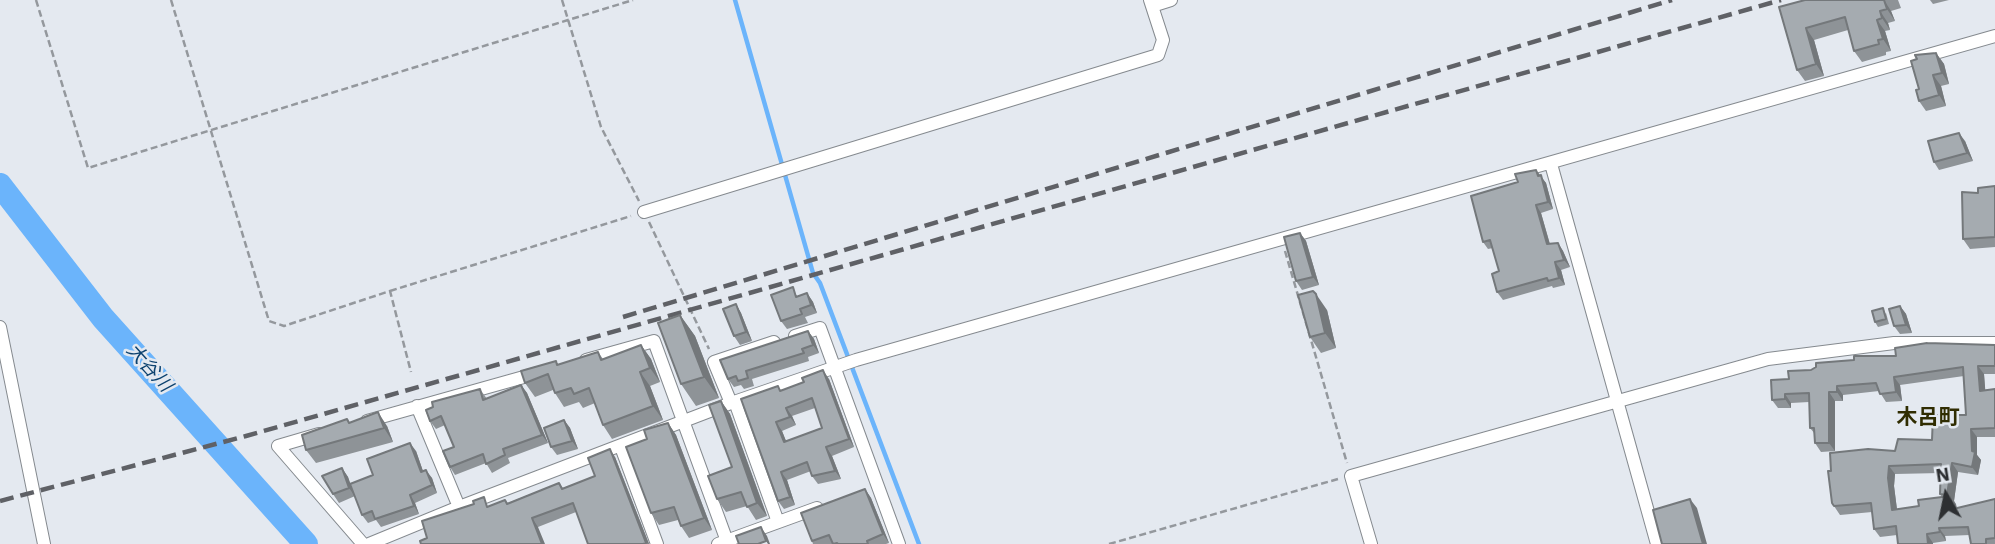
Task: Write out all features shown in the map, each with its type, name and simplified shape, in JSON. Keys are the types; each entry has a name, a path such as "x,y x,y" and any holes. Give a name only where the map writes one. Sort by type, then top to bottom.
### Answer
{"street":[{"path":"644,212 1158,55 1163,40 1151,3 1171,0"},
{"path":"328,432 278,446 366,544 733,403 856,360 1995,36"},
{"path":"1551,164 1657,544"},
{"path":"0,327 44,544"},
{"path":"778,522 733,403 714,362 820,328 837,367 871,488 899,544"},
{"path":"575,363 653,341 685,423 724,543 827,504"},
{"path":"1371,544 1351,476 1768,359 1894,343 1995,343"},
{"path":"354,424 548,370"},
{"path":"417,406 459,507"},
{"path":"621,447 657,544"}],"path":[{"path":"36,0 88,169 633,0"},
{"path":"171,0 269,321 284,326 644,212"},
{"path":"562,0 601,127 699,324 714,362"},
{"path":"1109,544 1351,476 1282,241"},
{"path":"390,291 411,372"}],"building":[{"path":"1805,0 1884,0 1887,9 1880,11 1882,18 1877,20 1883,39 1878,40 1879,44 1854,51 1845,17 1806,28 1816,64 1797,70 1779,7"},
{"path":"1936,53 1942,73 1933,75 1939,95 1919,101 1916,90 1919,89 1911,61 1917,59 1915,55"},
{"path":"1959,133 1967,153 1934,162 1928,141"},
{"path":"1536,170 1538,176 1541,175 1548,202 1536,205 1547,244 1558,243 1564,260 1555,262 1559,278 1548,281 1547,278 1497,292 1492,274 1499,271 1490,240 1483,242 1471,196 1518,182 1515,174"},
{"path":"1995,186 1995,237 1963,239 1962,192 1978,193 1978,188"},
{"path":"1300,233 1313,277 1296,281 1284,237"},
{"path":"793,287 796,297 807,293 811,305 800,309 802,314 781,321 771,295"},
{"path":"1313,291 1325,333 1310,337 1298,295"},
{"path":"736,304 746,332 734,336 723,309"},
{"path":"1900,306 1906,325 1894,326 1889,309"},
{"path":"1883,308 1886,319 1875,322 1872,311"},
{"path":"680,315 704,377 681,384 658,323"},
{"path":"808,331 813,345 802,349 804,353 746,371 748,378 738,381 736,376 728,379 720,360"},
{"path":"1927,343 1995,345 1995,366 1978,366 1980,391 1995,389 1995,428 1971,429 1972,451 1975,452 1972,467 1952,463 1947,495 1940,494 1941,464 1889,466 1892,510 1919,506 1918,500 1950,496 1953,509 1995,499 1995,538 1986,539 1986,544 1971,544 1968,527 1939,528 1940,532 1927,534 1928,544 1898,544 1896,526 1874,529 1871,503 1834,506 1832,503 1828,471 1831,471 1830,453 1868,449 1895,451 1898,439 1932,440 1933,415 1966,415 1963,367 1894,377 1896,392 1880,394 1876,383 1837,386 1837,392 1829,392 1829,443 1815,443 1814,428 1810,428 1809,393 1785,394 1785,399 1772,400 1771,380 1789,379 1788,371 1811,370 1816,367 1816,363 1854,360 1854,356 1896,356 1895,348"},
{"path":"641,345 650,368 640,372 653,406 603,425 589,388 574,394 571,388 555,393 548,374 525,383 521,371 556,361 557,365 598,352 601,360"},
{"path":"823,370 849,439 826,447 835,471 812,476 807,462 781,472 790,497 778,501 741,399 778,386 780,391 804,382 802,378","holes":["812,398 822,428 784,442 776,422 790,417 786,408"]},
{"path":"521,385 542,435 503,449 505,455 486,464 483,454 450,467 443,451 454,447 441,416 430,421 426,410 433,407 432,402 480,389 483,400"},
{"path":"721,401 757,503 747,507 741,492 717,499 708,476 732,467 709,405"},
{"path":"378,412 384,428 306,450 302,435 347,419 349,423"},
{"path":"564,420 572,441 551,447 544,428"},
{"path":"668,423 704,518 681,526 674,507 651,513 626,447 647,439 644,430"},
{"path":"410,443 421,472 426,470 432,485 410,495 414,506 375,519 372,511 362,515 350,484 373,475 367,459"},
{"path":"610,449 646,543 588,544 573,503 532,518 542,544 421,544 420,541 427,538 422,521 474,504 473,501 484,497 487,507 505,500 507,504 559,483 562,489 595,476 588,458"},
{"path":"342,468 349,488 333,494 322,476"},
{"path":"865,489 883,534 867,541 868,544 833,544 829,535 812,541 801,513"},
{"path":"1690,499 1703,544 1662,544 1653,510"},
{"path":"761,527 766,541 739,544 736,536"}],"waterway":[{"path":"735,0 813,273 820,283 919,544"},
{"name":"大谷川","path":"0,185 103,318 306,544"}],"railway":[{"path":"623,317 1672,0"},
{"path":"0,501 246,436 1781,0"}],"district":[{"name":"木呂町","path":"1928,418"}]}
